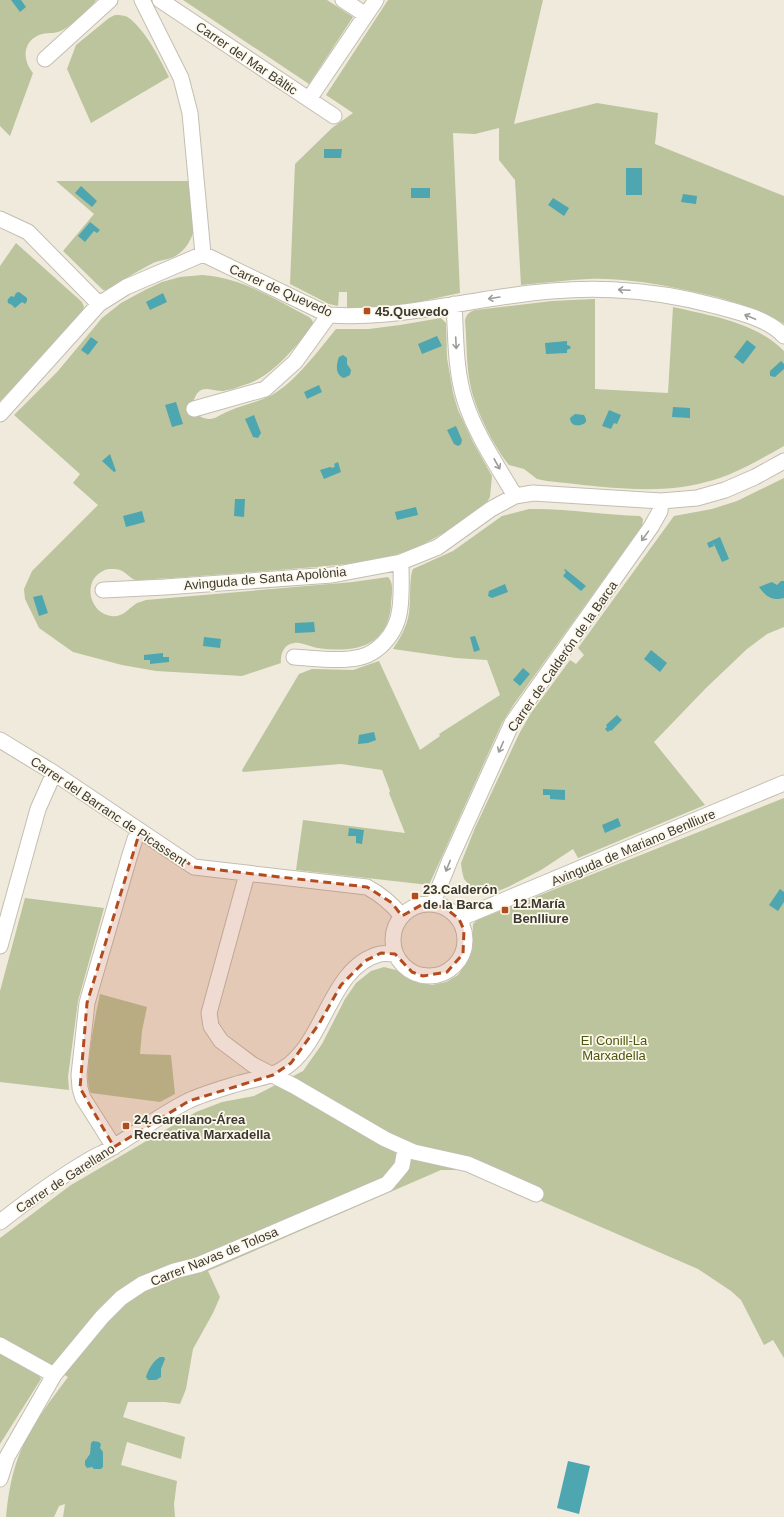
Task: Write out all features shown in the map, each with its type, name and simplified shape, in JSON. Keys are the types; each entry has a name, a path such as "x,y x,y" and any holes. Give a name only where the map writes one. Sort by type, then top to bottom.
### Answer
{"street":[{"path":"45,58 110,0"},
{"path":"0,414 99,304 126,287 203,254 190,113 181,78 142,0"},
{"name":"Carrer del Mar Bàltic","path":"160,0 334,116"},
{"path":"343,0 366,15"},
{"path":"309,99 376,0"},
{"path":"0,220 28,232 99,304"},
{"name":"Carrer de Quevedo","path":"203,254 329,315 383,315 512,295 591,288 636,291 674,297 740,312 768,324 784,336"},
{"path":"454,304 459,375 465,402 479,433 514,496"},
{"path":"194,409 265,389 295,362 329,315"},
{"name":"Avinguda de Santa Apolònia","path":"103,590 332,575 401,562 438,547 491,509 514,496 533,493 661,501 697,498 725,490 755,477 784,461"},
{"name":"Carrer de Calderón de la Barca","path":"434,904 450,860 512,723 651,528 660,511 661,501"},
{"path":"294,657 350,660 369,655 381,647 391,634 399,615 401,562"},
{"name":"Carrer del Barranc de Picassent","path":"0,740 54,773 194,867 367,887 386,899 402,916"},
{"path":"0,946 38,809 54,773"},
{"name":"Avinguda de Mariano Benlliure","path":"459,919 784,783"},
{"path":"114,1147 83,1098 80,1088 79,1075 88,1002 129,858 135,839 140,831"},
{"path":"247,874 209,1013 211,1026 221,1042 253,1065 294,1086 405,1149 468,1164 536,1194"},
{"path":"423,904 434,904 448,909 459,919 464,930 466,942 463,954 456,964 446,972 435,976 423,976 412,972 402,964 395,954 393,934 396,924 411,908 423,904"},
{"name":"Carrer de Garellano","path":"0,1222 30,1198 88,1160 114,1147 140,1129 189,1101 238,1084 273,1075 291,1063 304,1048 341,985 351,972 365,961 381,953 395,954"},
{"name":"Carrer Navas de Tolosa","path":"0,1479 7,1457 54,1375 102,1317 121,1298 142,1284 174,1271 198,1265 387,1184 402,1166 405,1149"},
{"path":"0,1345 54,1375"}],"highlighted area":[{"path":"140,831 194,867 367,887 392,903 402,916 423,904 444,907 459,919 464,930 463,954 447,972 423,976 412,972 395,954 381,953 365,961 341,985 319,1024 291,1063 273,1075 189,1101 114,1147 80,1088 87,1003"}],"green space":[{"path":"0,0 96,0 85,13 68,27 58,32 37,36 29,43 26,58 27,63 33,73 10,136 0,126"},
{"path":"183,0 327,0 353,17 309,84"},
{"path":"388,0 543,0 514,124 597,103 658,113 655,144 784,196 784,324 757,310 743,305 701,293 651,284 620,280 589,279 521,285 515,180 499,160 499,128 475,134 453,133 460,293 390,306 347,309 347,292 339,292 338,306 329,304 290,284 295,164 332,128 353,113 326,95"},
{"path":"115,15 127,17 141,30 152,46 169,77 91,123 67,69 76,45 109,18"},
{"path":"56,181 189,181 194,230 188,244 177,255 153,263 107,290 103,290 63,251 94,214"},
{"path":"16,243 82,302 84,307 82,312 50,352 0,401 0,266"},
{"path":"202,275 231,280 258,290 309,317 313,323 312,327 289,354 262,377 228,390 223,391 205,389 199,392 193,402 198,415 203,418 211,419 272,395 298,374 336,329 369,329 441,318 446,323 447,358 453,393 458,410 473,442 492,476 490,497 487,502 478,509 439,536 407,551 369,561 140,580 133,579 121,570 108,569 96,576 92,583 90,591 95,606 101,612 108,615 117,616 137,603 146,600 353,582 388,577 391,583 392,591 388,620 383,631 366,645 355,648 331,649 294,643 288,645 283,650 281,663 242,676 156,671 122,665 73,652 39,628 25,599 24,589 32,571 98,505 73,483 80,474 14,415 58,371 102,318 121,303 162,282 180,277"},
{"path":"595,299 595,389 668,393 673,307 718,317 760,333 773,341 784,351 784,446 746,467 716,479 688,486 668,488 627,489 547,481 537,479 524,469 509,465 492,439 481,418 473,397 467,363 465,320 467,316 470,312 475,310 552,301"},
{"path":"784,478 784,627 767,634 747,649 706,688 654,742 705,805 578,858 573,849 541,870 493,893 486,893 472,888 464,879 461,863 475,828 519,734 531,713 570,660 576,664 584,655 578,648 674,516 712,509 737,501"},
{"path":"529,509 640,516 643,519 642,526 514,704 502,723 429,885 296,870 303,820 405,833 389,793 390,791 382,770 341,764 243,772 242,770 299,674 312,669 353,670 379,661 420,750 440,736 439,734 500,695 487,660 456,658 393,649 407,623 410,608 411,577 413,569 453,551 502,516"},
{"name":"El Conill-La Marxadella","path":"784,798 784,1358 773,1340 764,1345 741,1300 731,1291 698,1269 469,1170 441,1170 208,1271 220,1297 193,1349 186,1389 180,1404 165,1402 128,1402 123,1417 185,1437 181,1459 127,1442 121,1465 177,1481 174,1504 175,1517 63,1517 65,1504 59,1506 54,1517 6,1517 11,1483 25,1440 68,1377 0,1338 0,1238 71,1185 196,1112 222,1102 254,1096 303,1071 322,1044 345,999 356,983 371,971 384,967 396,970 417,982 432,985 446,982 458,975 467,962 472,951 473,924 477,920"},
{"path":"25,898 104,908 78,1001 68,1077 69,1090 0,1082 0,991"},
{"path":"100,994 147,1007 142,1031 140,1054 171,1055 175,1094 160,1102 91,1093 88,1074 89,1061"},
{"path":"0,1354 38,1374 41,1379 0,1444"}],"water":[{"path":"11,0 21,0 26,7 20,12"},
{"path":"324,149 342,149 341,158 324,158"},
{"path":"626,168 642,168 642,195 626,195"},
{"path":"81,186 97,201 92,207 75,193"},
{"path":"411,188 430,188 430,198 411,198"},
{"path":"683,194 697,196 696,204 681,202"},
{"path":"553,198 569,208 564,216 548,205"},
{"path":"90,222 100,230 97,233 94,231 85,242 78,236"},
{"path":"19,292 27,298 27,301 25,304 22,302 15,308 8,303 8,298 11,296 14,297 16,293"},
{"path":"163,293 167,302 150,310 146,302"},
{"path":"437,336 442,346 422,354 418,344"},
{"path":"91,337 98,342 88,355 81,350"},
{"path":"747,340 756,347 743,364 734,357"},
{"path":"567,341 567,345 571,348 567,350 567,353 546,354 545,343"},
{"path":"343,355 347,358 347,364 351,370 350,375 344,378 339,375 337,369 339,357"},
{"path":"781,361 784,364 784,369 775,377 770,376 770,371"},
{"path":"319,385 322,392 307,399 304,392"},
{"path":"176,402 183,424 172,427 165,405"},
{"path":"673,407 690,408 690,418 672,417"},
{"path":"609,410 621,415 617,424 614,423 611,429 602,426"},
{"path":"575,414 584,415 586,422 584,424 574,425 570,421 570,418"},
{"path":"254,415 261,433 258,438 253,437 245,419"},
{"path":"456,426 462,440 461,444 458,446 454,444 447,430"},
{"path":"110,454 116,471 114,472 102,461"},
{"path":"338,462 341,472 324,479 320,470 330,467 333,468 335,466 334,464"},
{"path":"235,499 245,499 244,517 234,516"},
{"path":"416,507 418,515 397,520 395,512"},
{"path":"142,511 145,522 126,527 123,516"},
{"path":"720,537 729,559 722,562 713,542 714,546 709,548 707,543"},
{"path":"565,569 586,586 581,591 563,576 566,572 564,570"},
{"path":"781,581 784,581 784,598 776,599 770,597 759,587 772,582 777,585"},
{"path":"505,584 508,592 492,598 488,596 489,591"},
{"path":"42,595 48,613 39,616 33,597"},
{"path":"314,622 315,632 295,633 295,623"},
{"path":"475,636 480,650 474,652 470,637"},
{"path":"204,637 221,639 220,648 203,646"},
{"path":"651,650 667,663 660,672 644,659"},
{"path":"163,653 163,657 169,657 169,662 150,664 150,660 144,660 144,655"},
{"path":"523,668 530,674 520,686 513,680"},
{"path":"617,715 622,720 608,732 605,729 607,727 606,725"},
{"path":"374,732 376,740 358,744 359,735"},
{"path":"543,789 565,790 565,800 550,799 550,795 543,795"},
{"path":"618,818 621,826 605,833 602,825"},
{"path":"349,828 364,830 362,844 356,843 356,836 348,836"},
{"path":"780,889 784,892 784,902 778,911 769,905"},
{"path":"160,1357 164,1357 165,1359 161,1369 161,1377 156,1380 148,1380 146,1377 149,1369"},
{"path":"93,1441 101,1444 100,1448 103,1452 103,1467 101,1469 94,1469 92,1467 87,1468 85,1465 85,1461 90,1454 91,1443"},
{"path":"568,1461 590,1466 579,1514 557,1508"}],"place":[{"name":"45.Quevedo","path":"367,311"},
{"name":"23.Calderón de la Barca","path":"415,896"},
{"name":"12.María Benlliure","path":"505,910"},
{"name":"24.Garellano-Área Recreativa Marxadella","path":"126,1126"}]}
